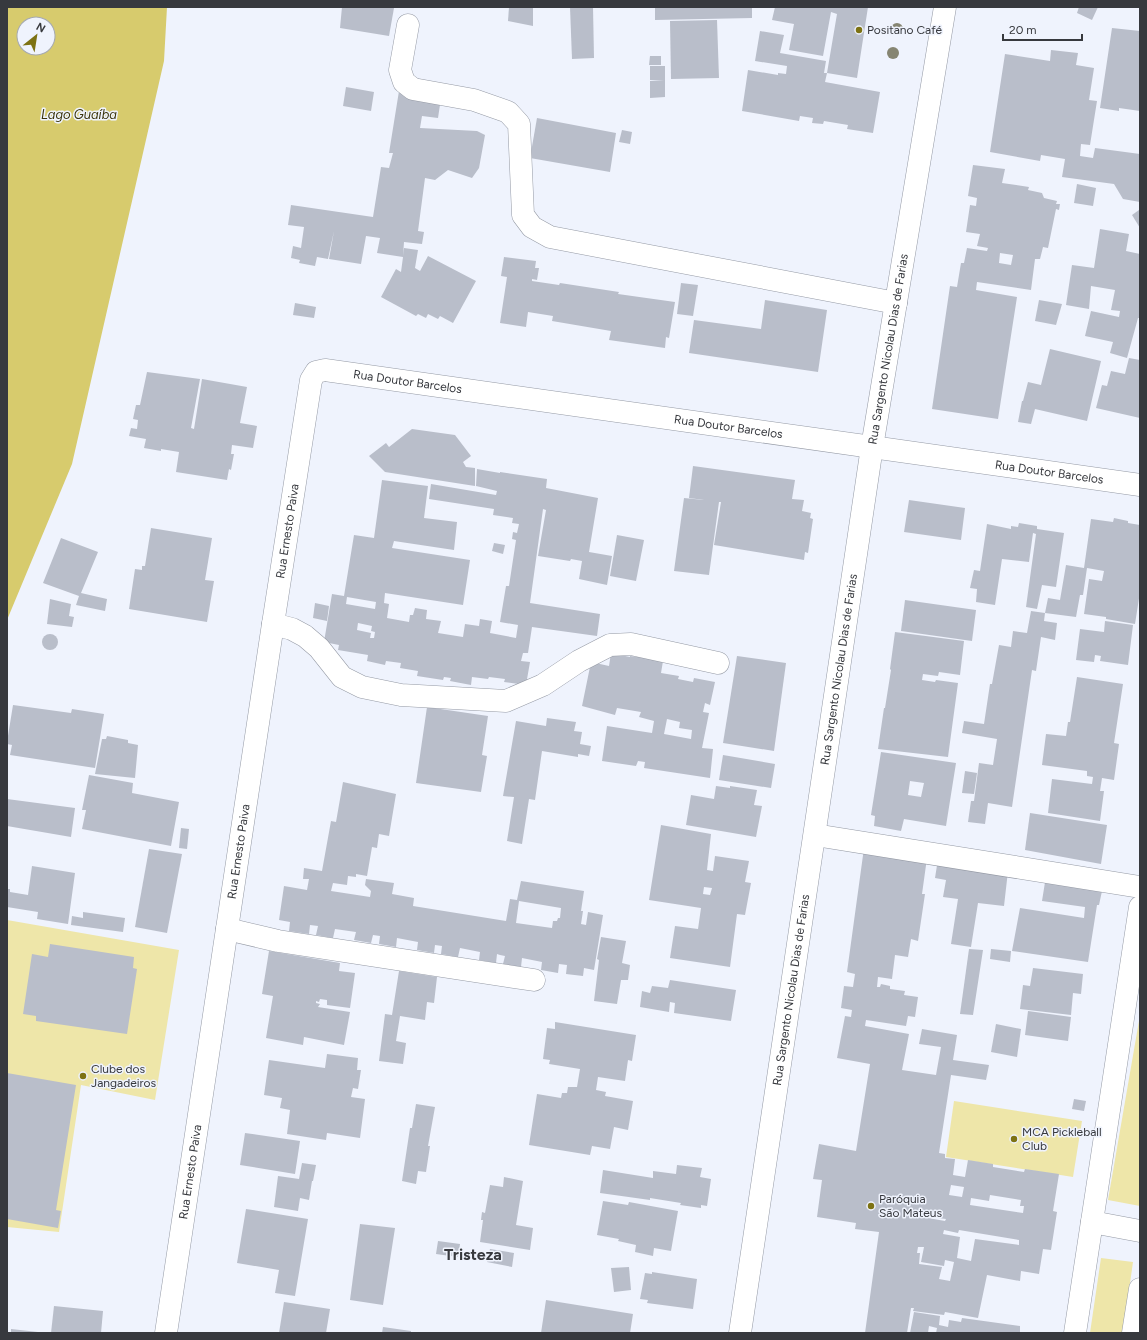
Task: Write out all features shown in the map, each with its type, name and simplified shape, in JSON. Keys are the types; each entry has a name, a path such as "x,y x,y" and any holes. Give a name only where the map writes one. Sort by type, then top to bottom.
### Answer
{"street":[{"name":"Rua Sargento Nicolau Dias de Farias","path":"740,1333 872,447 945,7"},
{"path":"408,25 400,70 404,82 413,89 474,100 508,112 519,124 523,215 532,227 550,237 896,303"},
{"name":"Rua Doutor Barcelos","path":"316,372 325,370 1140,485"},
{"name":"Rua Ernesto Paiva","path":"166,1333 311,380 316,372"},
{"path":"273,624 292,629 305,636 319,648 342,676 362,687 401,695 506,701 543,685 579,662 610,645 631,644 718,663"},
{"path":"815,835 1140,887"},
{"path":"1075,1333 1140,907"},
{"path":"227,929 278,940 534,980"},
{"path":"1092,1222 1140,1231"},
{"path":"1133,1333 1140,1289"}],"shaded area":[{"name":"Clube dos Jangadeiros","path":"7,920 179,950 155,1100 81,1085 59,1232 7,1227"},
{"path":"1140,1015 1140,1206 1108,1200"},
{"name":"MCA Pickleball Club","path":"954,1101 1082,1121 1073,1177 946,1157"},
{"path":"1101,1258 1133,1262 1123,1333 1090,1333"}],"water":[{"name":"Lago Guaíba","path":"7,7 167,7 164,61 72,464 7,620"}],"building":[{"path":"342,7 394,8 389,36 340,28"},
{"path":"509,7 533,7 533,26 508,21"},
{"path":"570,7 593,7 594,58 572,59"},
{"path":"655,7 752,7 752,18 655,20"},
{"path":"775,7 868,7 857,78 827,73 837,14 831,12 823,56 789,50 794,24 772,20"},
{"path":"1079,7 1098,7 1092,20 1077,13"},
{"path":"717,20 719,78 671,79 670,21"},
{"path":"1112,28 1140,31 1140,111 1119,108 1119,111 1100,108"},
{"path":"760,31 784,35 780,53 826,61 824,73 827,73 825,82 880,92 873,133 847,129 848,125 824,121 823,124 812,123 813,118 800,116 799,121 742,111 748,70 778,75 778,73 786,74 787,66 755,61"},
{"path":"1051,50 1078,53 1076,65 1094,68 1089,100 1097,101 1090,145 1081,144 1080,156 1093,158 1095,148 1140,154 1140,202 1123,199 1114,184 1062,177 1065,159 1041,155 1040,161 990,152 1005,54 1050,61"},
{"path":"650,56 661,56 661,65 649,65"},
{"path":"650,66 665,66 665,97 650,98 650,81 664,80 650,80"},
{"path":"346,87 374,92 371,111 343,106"},
{"path":"399,91 441,98 438,118 422,116 420,128 477,131 485,135 479,168 472,178 448,170 435,180 425,178 418,231 424,232 422,244 404,242 403,256 404,248 418,250 415,268 420,271 428,256 476,281 453,323 440,316 438,319 428,314 426,318 418,314 416,316 381,297 396,269 401,272 403,257 377,253 380,238 366,236 361,264 329,259 334,231 328,259 317,257 315,266 299,263 300,260 291,258 293,246 301,248 304,227 288,225 291,205 373,217 381,167 389,168 393,153 389,153"},
{"path":"537,118 616,133 610,172 530,158"},
{"path":"622,130 632,132 630,144 619,142"},
{"path":"973,165 1005,169 1002,183 1029,187 1028,190 1042,193 1044,198 1057,201 1056,204 1060,204 1059,210 1056,209 1048,248 1043,247 1040,259 1035,259 1031,290 977,282 976,290 1017,297 998,419 932,409 950,286 957,287 961,263 964,263 967,248 987,251 988,248 977,246 980,234 966,232 970,205 976,206 977,198 968,196","holes":["1000,253 1013,255 1011,265 999,263"]},
{"path":"1077,184 1096,188 1093,206 1074,203"},
{"path":"1139,210 1140,212 1140,228 1132,215"},
{"path":"1100,229 1129,234 1126,251 1140,254 1140,318 1138,318 1127,358 1110,353 1113,342 1085,336 1091,311 1119,317 1120,311 1111,310 1115,290 1091,286 1089,309 1066,305 1072,265 1094,268"},
{"path":"504,257 536,261 535,268 539,268 537,280 532,279 532,281 559,285 560,283 619,292 618,294 675,302 669,338 666,337 665,348 609,340 611,331 552,321 553,316 528,312 526,327 500,323 507,277 501,276"},
{"path":"681,283 698,285 693,316 677,314"},
{"path":"765,300 827,310 818,372 689,353 694,320 761,329"},
{"path":"1039,300 1062,304 1056,325 1035,321"},
{"path":"295,303 316,307 314,318 293,315"},
{"path":"1050,349 1101,361 1087,421 1035,409 1031,424 1018,422 1022,401 1028,382 1041,385"},
{"path":"1129,358 1140,360 1140,418 1096,408 1102,385 1107,386 1111,371 1125,374"},
{"path":"147,372 200,379 191,428 194,429 202,379 247,387 240,423 257,426 253,448 232,445 231,454 234,454 231,470 229,469 227,480 176,472 179,452 144,448 146,439 129,436 131,428 137,429 138,420 133,419 136,405 140,405"},
{"path":"412,429 455,435 471,456 463,462 466,467 475,468 475,486 385,472 369,456 386,443 389,447"},
{"path":"693,466 795,480 792,499 804,500 802,511 811,513 810,518 813,519 808,553 805,552 804,560 714,545 721,502 719,502 709,575 674,571 684,498 704,500 689,498"},
{"path":"477,469 547,479 546,488 598,498 589,552 612,556 607,585 579,579 582,561 571,559 570,561 538,556 546,510 543,509 530,603 600,614 597,636 532,627 528,653 523,653 521,661 530,662 526,685 504,682 505,679 489,677 488,679 472,677 471,685 450,681 451,678 444,677 443,680 417,676 418,671 400,668 401,663 386,661 385,665 367,661 368,655 338,650 339,645 324,642 332,594 344,596 354,535 374,538 382,480 428,486 424,518 457,522 454,550 394,541 392,548 470,560 463,605 385,593 384,603 389,604 387,618 409,622 410,615 413,615 415,608 427,610 426,619 441,621 438,633 463,637 465,624 479,626 480,619 492,621 490,633 516,638 518,625 500,622 506,586 509,586 516,540 512,539 513,532 517,533 519,524 512,523 513,518 493,515 494,509 429,499 431,484 496,495 497,491 476,486","holes":["347,597 376,602 375,609 346,604","358,623 372,626 371,631 375,632 374,638 370,638 371,633 357,630"]},
{"path":"909,500 965,508 961,540 904,532"},
{"path":"1114,518 1140,525 1140,592 1135,624 1106,619 1106,617 1084,614 1089,579 1102,581 1104,571 1087,568 1083,595 1080,595 1076,617 1045,613 1048,598 1060,600 1066,565 1084,568 1091,519 1113,522"},
{"path":"1019,523 1037,526 1037,529 1064,533 1056,587 1042,585 1037,609 1026,607 1036,534 1033,533 1029,562 1002,559 995,605 976,602 977,589 970,588 974,570 980,571 987,524 1011,529 1011,526 1018,527"},
{"path":"151,528 212,538 205,580 214,581 207,622 129,609 135,569 142,570 142,566 145,566"},
{"path":"617,535 644,540 636,581 610,576"},
{"path":"61,538 98,552 81,593 107,599 105,611 76,605 79,596 43,583"},
{"path":"494,543 505,545 503,554 492,551"},
{"path":"50,599 71,604 69,616 74,617 72,627 47,624"},
{"path":"905,600 976,610 972,641 901,631"},
{"path":"315,603 329,606 327,621 313,618"},
{"path":"1031,611 1045,613 1044,621 1057,623 1055,640 1041,637 1036,671 1032,670 1012,807 988,803 985,824 968,822 971,801 974,801 979,763 993,765 997,739 962,733 964,721 984,724 990,684 992,684 999,645 1011,647 1013,631 1027,633"},
{"path":"1105,621 1133,625 1128,665 1100,661 1101,656 1095,655 1094,662 1076,660 1080,629 1104,632"},
{"path":"895,632 964,641 960,675 939,672 938,676 923,674 922,680 958,683 948,757 878,749 891,670"},
{"path":"50,634 56,636 58,642 56,648 50,650 44,648 42,642 44,636"},
{"path":"611,653 630,657 637,657 637,655 663,661 661,673 679,676 678,679 693,682 694,678 715,682 710,705 705,703 703,712 709,713 702,748 713,749 710,778 644,768 645,762 638,761 636,766 602,761 607,726 652,733 654,721 639,717 641,712 617,708 615,715 582,706 591,662 609,666","holes":["667,719 680,722 679,728 692,730 691,739 664,734"]},
{"path":"737,656 786,663 774,751 723,743"},
{"path":"1077,677 1123,684 1114,743 1119,744 1114,780 1102,778 1100,791 1104,791 1100,821 1048,813 1052,779 1092,784 1093,777 1087,776 1087,771 1042,765 1046,734 1066,736 1068,722 1070,722"},
{"path":"13,705 71,713 72,709 104,714 95,768 10,755 12,745 7,744 7,742"},
{"path":"427,707 488,716 482,755 487,756 481,792 416,783"},
{"path":"547,718 576,722 574,731 582,732 580,744 591,746 589,756 578,754 578,757 542,751 535,800 529,799 522,844 507,841 514,797 503,796 516,721 546,726"},
{"path":"107,736 128,740 128,743 138,745 135,778 95,774 102,739 106,739"},
{"path":"881,752 956,763 946,826 904,819 901,831 874,826 875,816 871,815","holes":["910,781 924,783 921,797 908,795"]},
{"path":"723,755 775,764 771,788 719,780"},
{"path":"965,771 977,773 974,794 962,793"},
{"path":"89,775 133,783 132,793 179,802 171,846 82,829 86,810 82,810"},
{"path":"343,782 396,794 389,836 379,834 377,848 372,847 367,876 356,874 356,877 348,876 347,885 333,883 331,891 370,897 371,891 365,885 366,879 394,883 392,894 414,898 413,906 506,921 510,899 517,900 521,881 584,891 581,924 586,925 588,912 603,915 594,970 584,968 583,976 566,974 567,965 559,964 558,973 541,970 542,962 522,958 521,967 503,964 505,956 497,954 496,963 479,960 480,952 460,948 458,957 441,954 442,946 435,945 434,953 417,950 418,942 397,938 396,947 379,944 380,936 373,935 371,943 354,940 356,932 335,929 333,938 316,935 318,926 310,925 309,934 289,931 290,922 279,920 284,886 307,890 309,879 303,879 304,868 322,871 331,821 336,822","holes":["519,901 561,908 560,918 558,918 557,921 553,921 552,928 516,923"]},
{"path":"716,786 730,788 730,786 757,790 754,805 762,806 756,837 686,825 691,795 714,799"},
{"path":"7,799 75,808 71,837 7,826"},
{"path":"1030,813 1107,825 1101,864 1025,850"},
{"path":"661,825 711,834 707,870 713,871 715,856 749,861 745,882 751,883 745,915 737,914 730,967 670,958 675,926 698,929 701,908 649,900","holes":["704,887 712,888 710,895 703,894"]},
{"path":"181,828 189,829 187,849 179,848"},
{"path":"864,848 927,858 922,894 925,894 918,941 911,939 908,957 895,955 892,979 878,977 877,987 880,987 881,984 890,986 890,989 905,991 904,995 918,997 915,1017 908,1016 906,1026 866,1020 865,1026 909,1034 902,1070 936,1075 941,1047 919,1044 922,1029 957,1035 953,1060 989,1065 986,1080 951,1075 939,1153 945,1154 945,1158 955,1159 953,1175 965,1177 968,1160 993,1164 993,1167 1024,1172 1025,1169 1059,1174 1053,1211 1057,1212 1051,1250 1043,1249 1039,1274 1021,1271 1020,1281 987,1275 978,1318 945,1312 944,1315 913,1311 914,1308 911,1308 907,1333 865,1333 879,1232 855,1229 856,1223 817,1217 822,1180 813,1179 819,1144 856,1151 870,1064 837,1058 845,1016 851,1017 852,1010 841,1008 844,986 853,987 855,974 847,972","holes":["951,1185 964,1187 962,1197 949,1195","990,1195 1021,1200 1020,1206 1024,1206 1023,1213 970,1205 971,1198 989,1201","929,1211 939,1213 938,1218 946,1219 945,1221 928,1218","944,1230 958,1233 959,1230 1019,1240 1019,1245 975,1239 971,1261 957,1258 960,1237 943,1234","918,1247 924,1247 921,1262 944,1266 945,1260 954,1262 950,1281 939,1279 942,1267 919,1264 920,1253 917,1253"]},
{"path":"149,849 182,854 167,933 135,927"},
{"path":"938,859 1008,871 1004,906 978,903 971,947 951,944 958,899 943,897 946,880 935,878"},
{"path":"32,866 75,873 68,924 37,919 38,912 7,907 7,889 10,889 10,892 28,895"},
{"path":"1046,876 1102,891 1099,905 1097,905 1088,962 1012,951 1020,908 1084,918 1085,907 1042,901"},
{"path":"83,912 125,918 123,932 71,925 72,916 83,918"},
{"path":"601,937 626,941 622,963 630,965 628,980 621,980 617,1004 594,1001 599,960 597,959"},
{"path":"50,944 134,957 133,968 137,969 127,1034 36,1021 36,1016 23,1014 32,954 48,957"},
{"path":"969,949 983,950 973,1015 960,1014"},
{"path":"991,949 1011,951 1010,962 990,959"},
{"path":"269,951 340,963 339,971 355,973 350,1008 327,1005 327,1000 320,999 319,1002 316,1001 316,1003 320,1004 318,1007 350,1012 344,1045 304,1037 303,1045 266,1038 273,996 262,994"},
{"path":"1033,968 1083,974 1081,994 1073,993 1071,1015 1020,1009 1023,985 1030,986"},
{"path":"399,971 437,977 434,1003 427,1002 425,1020 400,1016 396,1041 406,1043 403,1064 379,1061 385,1014 392,1015"},
{"path":"670,980 736,990 731,1021 674,1013 675,1003 670,1002 669,1012 640,1007 642,991 650,993 652,986 668,988"},
{"path":"1028,1011 1071,1017 1068,1041 1025,1035"},
{"path":"555,1022 636,1035 632,1061 628,1060 625,1081 598,1077 596,1090 606,1092 605,1096 633,1101 628,1130 614,1127 610,1149 592,1146 590,1155 529,1145 537,1094 561,1098 562,1093 567,1093 568,1087 577,1087 580,1069 549,1064 550,1060 543,1059 547,1028 555,1029"},
{"path":"996,1024 1021,1029 1017,1057 991,1052"},
{"path":"327,1054 358,1058 357,1070 361,1070 358,1089 353,1088 351,1097 365,1099 360,1138 327,1133 326,1140 287,1134 290,1110 280,1108 282,1098 264,1095 269,1060 325,1068"},
{"path":"7,1073 76,1085 56,1210 61,1211 58,1228 7,1219"},
{"path":"1074,1099 1086,1101 1084,1111 1072,1109"},
{"path":"416,1104 435,1107 428,1146 430,1146 426,1172 418,1171 416,1184 402,1181 410,1128 412,1128"},
{"path":"245,1133 300,1141 295,1174 240,1165"},
{"path":"302,1163 316,1165 309,1200 300,1198 298,1211 274,1207 278,1176 299,1179"},
{"path":"677,1165 702,1168 700,1177 711,1179 707,1206 701,1205 701,1208 650,1198 650,1200 600,1193 603,1170 653,1178 653,1171 676,1174"},
{"path":"504,1177 523,1181 516,1225 533,1228 530,1250 480,1242 483,1220 481,1220 482,1212 485,1213 490,1185 503,1187"},
{"path":"603,1201 628,1205 629,1202 678,1211 671,1251 654,1248 653,1256 635,1252 636,1245 618,1241 619,1239 597,1235"},
{"path":"246,1209 308,1219 295,1296 275,1293 279,1270 237,1263"},
{"path":"360,1224 395,1228 383,1305 350,1300"},
{"path":"438,1241 460,1244 458,1257 436,1254"},
{"path":"490,1249 514,1253 512,1267 487,1262"},
{"path":"629,1267 631,1290 614,1292 611,1268"},
{"path":"652,1272 697,1279 693,1309 647,1303 648,1300 640,1299 645,1273 652,1274"},
{"path":"546,1300 633,1314 630,1333 541,1333"},
{"path":"284,1302 330,1309 326,1333 279,1333"},
{"path":"54,1306 103,1311 101,1333 51,1333"},
{"path":"914,1312 940,1316 939,1325 948,1327 949,1320 961,1322 962,1318 1020,1326 1020,1333 936,1333 937,1328 929,1326 928,1333 910,1333"},
{"path":"383,1327 411,1331 411,1333 382,1333"},
{"path":"11,1329 38,1332 38,1333 11,1333"}],"place":[{"name":"Positano Café","path":"859,30"},
{"name":"Clube dos Jangadeiros","path":"83,1076"},
{"name":"MCA Pickleball Club","path":"1014,1139"},
{"name":"Paróquia São Mateus","path":"871,1206"}],"district":[{"name":"Tristeza","path":"473,1254"}]}
